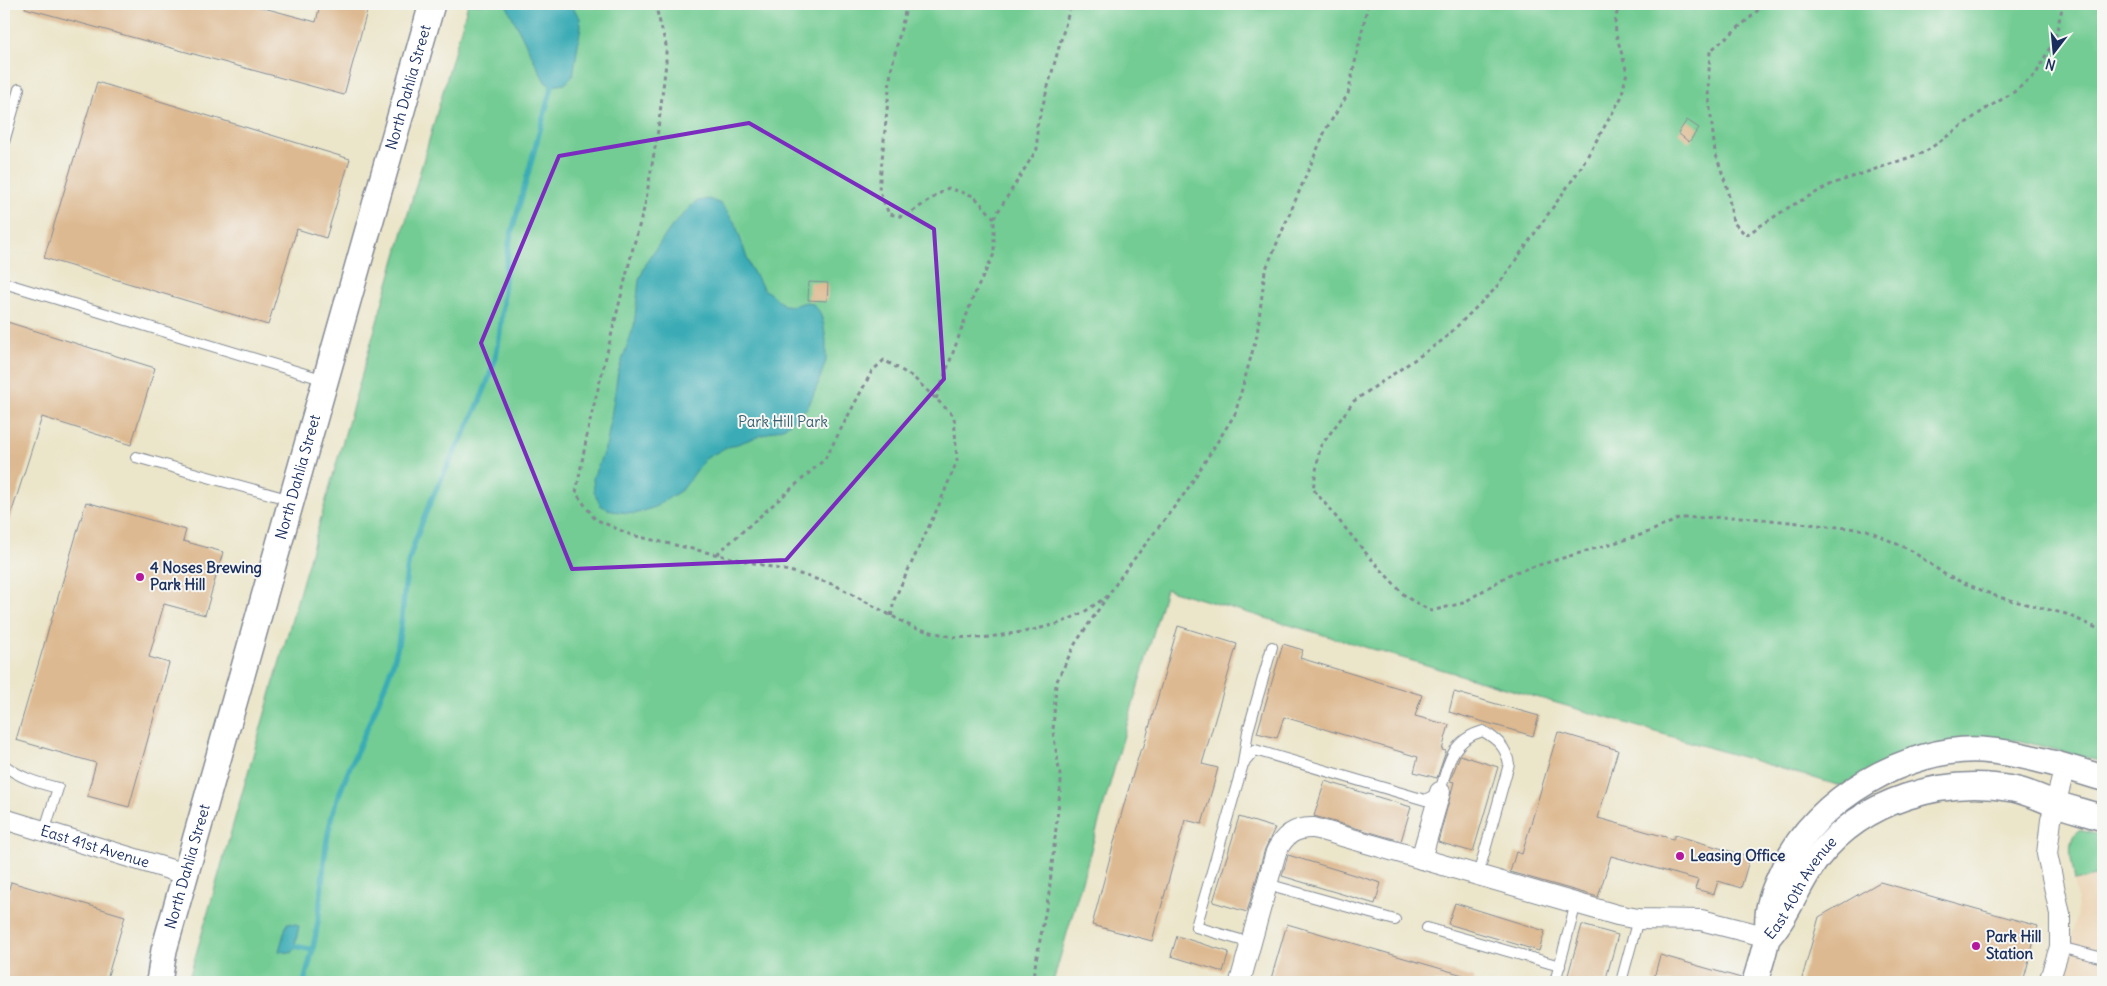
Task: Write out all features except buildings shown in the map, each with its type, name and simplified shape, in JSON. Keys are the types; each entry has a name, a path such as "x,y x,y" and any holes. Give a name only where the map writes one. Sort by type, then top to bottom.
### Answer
{"street":[{"name":"North Dahlia Street","path":"151,982 164,950 186,874 432,4"},
{"name":"East 40th Avenue","path":"1768,937 1768,914 1773,895 1786,863 1796,848 1814,824 1830,809 1848,794 1882,773 1914,760 1964,750 2015,754 2103,778"},
{"path":"2049,982 2060,947 2060,914 2048,854 2051,820 2065,767"},
{"name":"East 40th Avenue","path":"1768,937 1780,924 1794,893 1818,857 1846,830 1884,805 1950,786 1973,785 2014,789 2055,804 2103,818"},
{"path":"1421,859 1440,792"},
{"name":"East 41st Avenue","path":"4,818 44,832 186,874"},
{"path":"1240,982 1279,846 1284,839 1298,829 1314,828 1638,919 1701,920 1768,937 1755,982"},
{"name":"North Dahlia Street","path":"159,982 164,950"}],"lane":[{"path":"4,142 20,89"},
{"path":"4,283 325,380"},
{"path":"136,457 291,500"},
{"path":"1251,943 1196,927 1243,764 1248,731 1272,647"},
{"path":"1243,764 1255,750 1425,800 1440,792 1449,760 1457,746 1470,734 1483,731 1499,740 1507,754 1509,764 1478,875"},
{"path":"4,765 11,771 33,781 58,788 44,832"},
{"path":"1267,884 1395,920"},
{"path":"1555,982 1576,903"},
{"path":"1621,982 1638,919"},
{"path":"1427,928 1560,966"},
{"path":"2060,947 2103,958"}],"path":[{"path":"655,4 666,45 666,63 658,130 645,206 632,248 589,425 576,493 595,519 631,535 793,572 835,585 914,628 954,637 982,638 1029,631 1061,623 1084,612 1108,596"},
{"path":"907,4 891,70 879,190 889,214 904,217 948,188 974,196 994,218"},
{"path":"936,399 974,295 994,254 994,218 1037,149 1037,126 1071,4"},
{"path":"1032,982 1049,893 1061,782 1053,731 1056,683 1075,644 1108,596 1185,493 1235,414 1257,335 1265,271 1326,129 1348,94 1368,4"},
{"path":"1620,4 1615,19 1616,34 1627,72 1622,98 1580,169 1496,288 1443,340 1354,401 1320,447 1313,489 1365,552 1406,597 1431,611 1463,603 1512,573 1644,534 1681,518 1741,517 1866,530 1912,551 1947,576 1998,598 2066,614 2103,631"},
{"path":"1764,4 1710,51 1708,91 1715,152 1727,187 1733,222 1746,235 1791,206 1832,184 1925,152 1984,110 2014,92 2036,74 2055,38 2063,4"},
{"path":"717,554 825,459 872,371 884,360 913,377 954,416 957,461 939,505 894,600 891,617"}],"highlighted area":[{"path":"749,123 934,229 944,379 786,560 572,569 481,343 559,156"}],"shaded area":[{"path":"2079,830 2103,836 2103,982 2058,982 2078,911 2070,844 2072,837"}],"green space":[{"name":"Park Hill Park","path":"468,4 2103,4 2103,762 2021,741 1988,738 1841,786 1166,589 1053,982 188,982"},
{"path":"2079,830 2103,836 2103,874 2075,881 2071,861 2071,847 2074,834"}],"water":[{"path":"506,4 570,4 580,18 581,26 573,76 565,84 551,86 545,82"},
{"path":"708,199 721,204 735,223 750,267 763,288 784,305 791,306 807,302 813,304 819,311 823,321 826,340 826,361 808,407 785,427 723,449 705,459 683,489 655,507 635,514 612,511 600,505 594,491 593,478 607,443 618,372 634,326 639,280 648,260 672,226 695,202"},
{"path":"287,923 299,926 292,953 279,951"}],"waterway":[{"path":"304,982 317,929 325,851 330,823 348,771 381,695 395,657 400,633 409,560 431,500 471,420 495,359 510,239 552,86"},
{"path":"295,946 313,950"}],"place":[{"name":"4 Noses Brewing Park Hill","path":"140,577"},
{"name":"Leasing Office","path":"1680,856"},
{"name":"Park Hill Station","path":"1976,946"}]}
